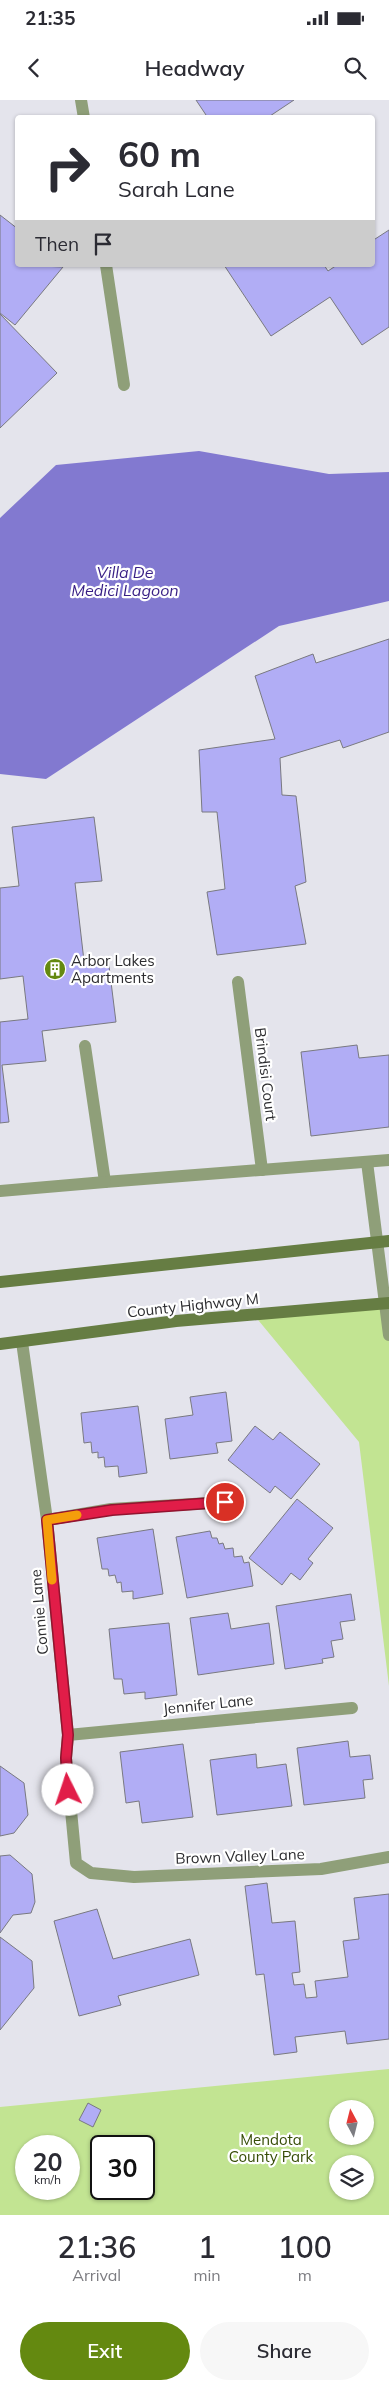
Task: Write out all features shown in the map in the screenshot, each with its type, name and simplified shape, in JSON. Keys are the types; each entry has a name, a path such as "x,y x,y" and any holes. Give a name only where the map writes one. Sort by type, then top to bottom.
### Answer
{"main road":[{"path":"0,1282 383,1242"},
{"name":"County Highway M","path":"0,1344 176,1321 388,1303"}],"street":[{"path":"81,100 84,115"},
{"path":"106,267 124,386"},
{"name":"Brindisi Court","path":"238,982 262,1170"},
{"path":"85,1046 105,1182"},
{"path":"0,1191 389,1160"},
{"path":"367,1162 383,1242 389,1335"},
{"name":"Connie Lane","path":"22,1342 47,1520 68,1735 66,1758 76,1863 91,1873"},
{"path":"47,1520 112,1510 225,1502"},
{"name":"Jennifer Lane","path":"68,1735 352,1708"},
{"name":"Brown Valley Lane","path":"91,1873 134,1877 320,1869 389,1857"}],"green space":[{"path":"389,1303 389,1686 359,1442 254,1315"},
{"name":"Mendota County Park","path":"389,2069 389,2215 0,2215 0,2107"}],"water":[{"name":"Villa De Medici Lagoon","path":"199,451 329,474 389,472 389,601 279,626 46,779 0,774 0,518 56,465"}],"building":[{"path":"196,100 294,100 272,115 206,115"},
{"path":"0,215 15,227 15,267 63,267 15,325 0,313"},
{"path":"389,230 389,327 362,345 330,297 271,336 225,267 325,267 328,271 334,267 375,267 375,239"},
{"path":"0,314 57,373 0,428"},
{"path":"389,639 389,732 343,748 340,740 280,758 282,795 296,796 306,882 295,886 306,944 217,955 207,892 225,889 217,812 202,812 199,750 275,739 255,676 313,654 316,663"},
{"name":"Arbor Lakes Apartments","path":"94,817 102,881 75,883 84,961 108,958 116,1022 42,1031 46,1061 2,1065 9,1122 0,1123 0,1022 28,1019 23,976 0,979 0,888 19,886 12,827"},
{"path":"357,1045 359,1058 389,1055 389,1127 311,1136 301,1052"},
{"path":"226,1392 232,1441 216,1443 218,1453 170,1459 165,1419 193,1415 190,1397"},
{"path":"138,1406 147,1473 119,1477 118,1466 105,1467 104,1457 98,1458 98,1452 92,1453 91,1442 84,1443 81,1413"},
{"path":"255,1426 273,1440 280,1432 320,1464 291,1499 275,1486 270,1493 228,1460"},
{"path":"297,1499 333,1528 308,1559 313,1563 300,1580 291,1573 282,1585 249,1558"},
{"path":"153,1529 163,1594 133,1599 133,1591 122,1592 121,1582 117,1583 115,1575 109,1576 108,1569 102,1569 97,1538"},
{"path":"210,1531 212,1538 217,1538 219,1544 223,1543 225,1549 233,1548 234,1557 242,1556 244,1563 249,1562 253,1586 187,1598 176,1537"},
{"path":"351,1594 355,1620 340,1622 343,1639 331,1641 334,1657 322,1659 323,1663 285,1669 276,1606"},
{"path":"228,1613 231,1629 269,1623 274,1664 198,1675 190,1618"},
{"path":"169,1623 177,1695 145,1699 145,1692 124,1694 122,1679 114,1679 109,1629"},
{"path":"348,1741 350,1757 370,1755 373,1779 363,1780 365,1798 304,1805 297,1748"},
{"path":"183,1744 193,1817 142,1823 139,1801 126,1803 120,1752"},
{"path":"256,1754 257,1768 286,1764 292,1806 217,1815 210,1760"},
{"path":"0,1766 24,1783 28,1815 14,1833 0,1836"},
{"path":"10,1855 32,1874 35,1902 31,1913 13,1915 0,1933 0,1856"},
{"path":"267,1883 272,1923 295,1921 300,1972 292,1973 294,1985 304,1984 306,1998 317,1997 315,1981 348,1977 343,1941 359,1939 354,1898 389,1894 389,2039 347,2044 345,2031 295,2037 297,2052 274,2055 264,1974 256,1975 245,1886"},
{"path":"97,1909 113,1959 190,1939 199,1975 118,1996 121,2005 79,2016 54,1921"},
{"path":"0,1937 32,1961 34,1988 0,2030"},
{"path":"88,2103 101,2110 93,2127 79,2120"}],"slow traffic":[{"path":"52,1580 47,1520 77,1515"}],"place":[{"name":"Arbor Lakes Apartments","path":"55,969"}],"route":[{"path":"68,1790 66,1758 68,1735 47,1520 112,1510 225,1502"}]}
